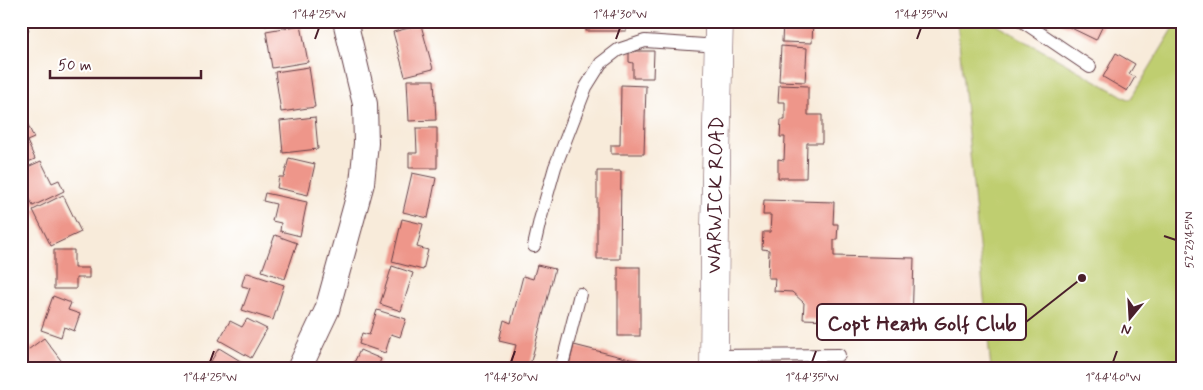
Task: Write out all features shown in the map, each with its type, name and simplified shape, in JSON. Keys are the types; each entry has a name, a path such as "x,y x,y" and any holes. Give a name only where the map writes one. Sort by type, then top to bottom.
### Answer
{"main road":[{"name":"WARWICK ROAD","path":"714,363 719,34"}],"street":[{"path":"299,369 327,310 362,183 366,143 365,104 345,21"}],"lane":[{"path":"1022,21 1090,67"},
{"path":"534,246 555,167 586,88 601,63 618,50 645,41 719,34"},
{"path":"560,369 580,294"},
{"path":"714,363 840,355"}],"green space":[{"path":"957,21 990,21 1130,100 1178,21 1182,21 1182,369 991,369"}],"building":[{"path":"21,21 33,21 26,25 29,30 21,35"},
{"path":"264,21 285,21 285,22 265,26"},
{"path":"586,21 626,21 626,31 586,31"},
{"path":"783,21 813,21 812,43 782,42"},
{"path":"1062,21 1105,21 1096,40 1061,23"},
{"path":"301,25 308,62 272,68 266,31"},
{"path":"421,25 433,69 405,76 393,32"},
{"path":"781,46 807,48 805,82 779,81"},
{"path":"629,51 654,51 653,78 633,78 633,63 629,62"},
{"path":"1116,53 1135,64 1129,74 1135,77 1127,91 1103,77"},
{"path":"309,67 315,107 281,112 275,72"},
{"path":"407,80 434,80 436,120 409,121"},
{"path":"621,85 646,86 644,154 611,154 611,145 620,145"},
{"path":"779,85 808,86 808,115 822,115 822,143 807,143 806,178 778,178 778,159 784,160 785,137 780,137 781,120 785,120 785,102 778,102"},
{"path":"315,117 318,149 283,153 280,121"},
{"path":"27,123 34,138 27,141 35,159 21,165 21,126"},
{"path":"416,128 437,128 437,168 409,168 409,153 417,153"},
{"path":"289,158 315,164 308,195 277,188 279,177 284,177"},
{"path":"41,161 52,183 59,180 64,191 33,206 21,181 21,170"},
{"path":"597,171 621,171 620,259 597,259"},
{"path":"412,173 436,178 428,218 403,212"},
{"path":"265,193 307,202 300,236 280,231 281,223 272,221 276,204 263,201"},
{"path":"63,195 81,232 51,246 33,210"},
{"path":"764,200 834,202 833,224 838,224 837,240 834,240 834,256 914,258 912,323 803,319 804,303 792,292 774,291 775,278 768,278 769,250 762,249 763,232 770,232 771,215 763,215"},
{"path":"402,219 423,224 417,247 428,250 423,270 392,262"},
{"path":"275,235 297,243 285,279 262,271"},
{"path":"54,250 74,250 74,268 89,268 89,278 76,278 76,289 54,289"},
{"path":"537,265 555,269 529,369 510,369 516,345 499,341 504,320 511,323 523,276 533,279"},
{"path":"392,266 413,273 401,311 380,304"},
{"path":"618,267 640,267 640,336 618,336"},
{"path":"248,273 284,285 273,320 242,310 250,288 242,286 245,274"},
{"path":"53,296 71,303 68,310 80,314 74,331 64,327 61,337 41,330"},
{"path":"377,310 406,319 400,337 391,334 385,353 359,344 362,333 369,335"},
{"path":"247,319 267,329 251,358 219,340 230,321 242,327"},
{"path":"44,338 63,363 56,369 23,369 21,367 21,355"},
{"path":"574,345 657,366 656,369 568,369"},
{"path":"219,348 247,365 244,369 206,369"},
{"path":"360,350 381,359 377,369 351,369"}],"place":[{"name":"Copt Heath Golf Club","path":"1082,278"}]}
